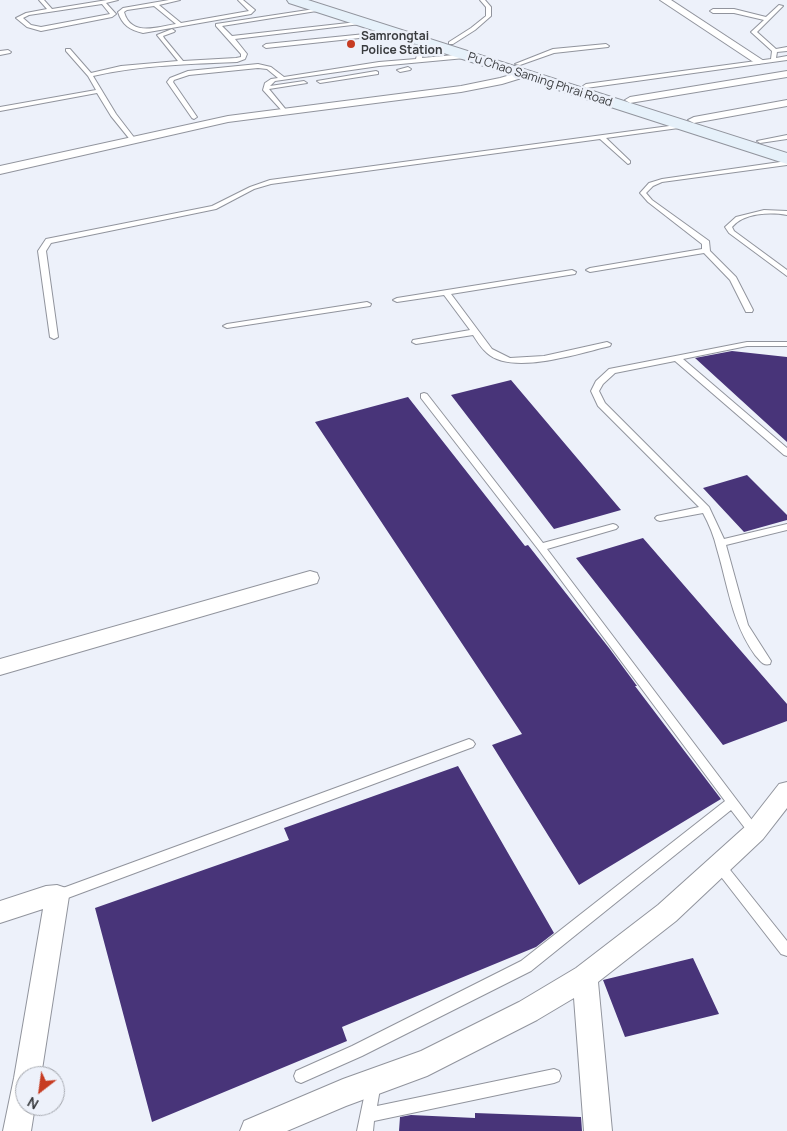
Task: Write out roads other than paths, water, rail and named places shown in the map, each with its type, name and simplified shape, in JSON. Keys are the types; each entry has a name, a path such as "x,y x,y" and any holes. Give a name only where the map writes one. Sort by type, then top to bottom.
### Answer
{"main road":[{"name":"Pu Chao Saming Phrai Road","path":"294,0 319,4 465,56 525,69 630,100 787,161"},
{"name":"Pu Chao Saming Phrai Road","path":"319,4 366,23 450,43 689,123 787,149"}],"street":[{"path":"665,0 759,61"},
{"path":"0,170 228,119 461,89 502,81 525,69"},
{"path":"630,100 787,74"},
{"path":"689,123 787,103"},
{"path":"0,667 310,578"},
{"path":"254,1131 297,1122 374,1082 427,1062 528,1010 585,977 667,913 755,832 787,791"},
{"path":"0,912 58,896 29,1066"},
{"path":"585,977 598,1131"},
{"path":"17,1131 20,1116"}],"lane":[{"path":"40,0 51,10"},
{"path":"103,2 112,11 113,14 110,16 41,28 29,26 19,18 28,14 51,10 103,2 116,0"},
{"path":"178,0 125,9 121,12 122,19 137,31 151,31 251,12 252,10 240,0"},
{"path":"450,43 473,29 488,16 489,7 482,0"},
{"path":"155,4 181,25"},
{"path":"183,64 160,38 160,35 173,30 218,25 319,4"},
{"path":"775,51 754,32 781,6"},
{"path":"713,11 734,11 768,19"},
{"path":"232,38 366,23"},
{"path":"90,75 121,68 216,63 243,58 244,54 232,38 218,25"},
{"path":"266,46 396,30"},
{"path":"419,59 420,52 432,45"},
{"path":"525,69 553,51 606,46"},
{"path":"775,51 787,49"},
{"path":"68,50 90,75 113,115 134,141"},
{"path":"773,60 775,51"},
{"path":"0,53 8,52"},
{"path":"266,88 267,84 272,80 281,77 419,59 465,56"},
{"path":"586,86 787,58"},
{"path":"194,117 170,82 172,79 188,73 258,66 269,68 281,77"},
{"path":"400,70 408,69"},
{"path":"320,81 376,73"},
{"path":"266,88 304,83"},
{"path":"266,88 284,112"},
{"path":"0,109 99,91"},
{"path":"54,337 42,251 49,241 214,208 252,188 270,182 601,137 689,123"},
{"path":"601,137 628,162"},
{"path":"760,141 787,137"},
{"path":"749,310 733,279 706,250 706,243 643,193 645,188 651,184 670,179 787,161"},
{"path":"787,213 769,211 739,218 731,222 728,227 731,232 787,274"},
{"path":"590,270 706,250"},
{"path":"397,300 572,272"},
{"path":"446,292 489,351 498,358 512,361 607,344"},
{"path":"227,326 367,304"},
{"path":"416,342 475,332"},
{"path":"766,661 743,626 721,543 714,523 706,509 601,404 595,392 599,383 612,371 747,344 787,344"},
{"path":"677,358 787,453"},
{"path":"424,396 542,547 755,832"},
{"path":"660,518 706,509"},
{"path":"542,547 613,527"},
{"path":"721,543 787,527"},
{"path":"58,896 469,744"},
{"path":"301,1076 357,1051 526,966 732,802"},
{"path":"719,865 786,950"},
{"path":"368,1115 554,1076"},
{"path":"366,1131 374,1082"}],"place":[{"name":"Samrongtai Police Station","path":"351,44"}]}
